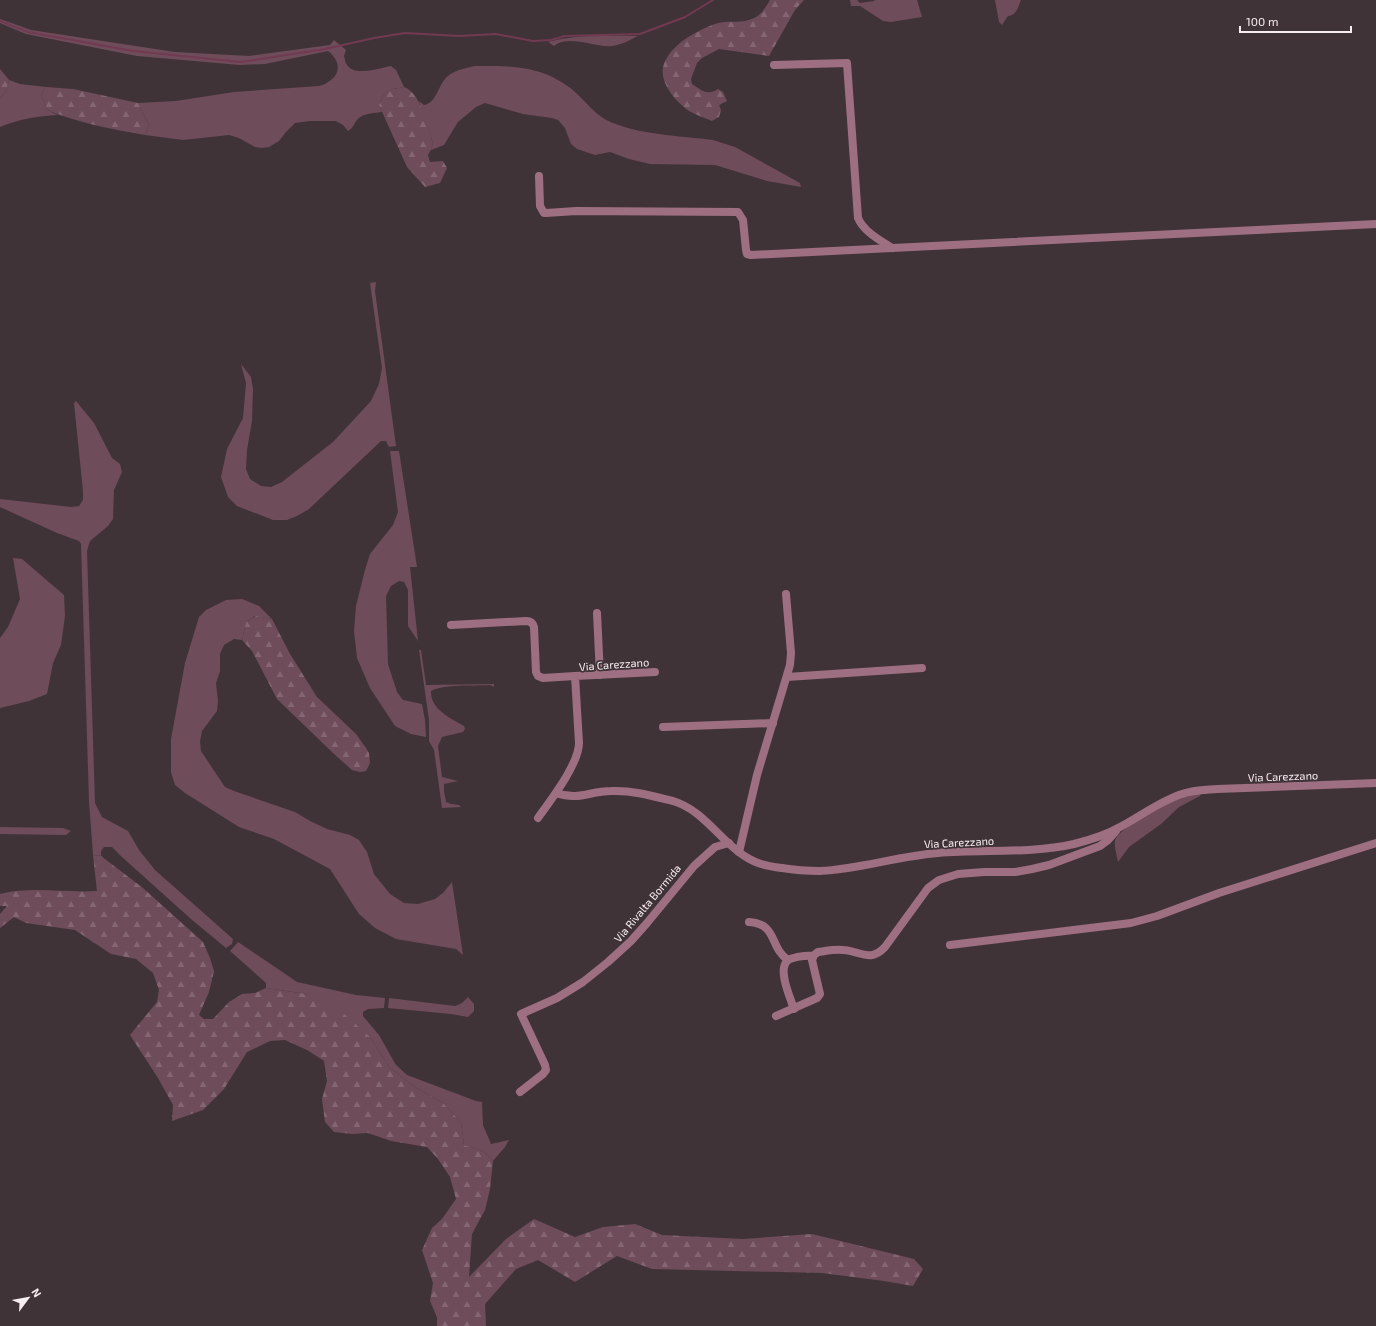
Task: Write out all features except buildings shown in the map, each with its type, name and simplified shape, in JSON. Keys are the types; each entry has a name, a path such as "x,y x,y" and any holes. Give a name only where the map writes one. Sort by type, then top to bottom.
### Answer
{"street":[{"path":"774,65 847,62 858,218 870,233 892,248"},
{"path":"539,176 540,206 544,213 576,211 736,212 740,214 743,219 745,249 747,254 751,255 1376,224"},
{"path":"739,852 757,775 787,677 791,653 786,594"},
{"path":"598,613 600,675"},
{"path":"451,625 530,622 534,627 536,672 538,676 543,678 575,676"},
{"path":"787,677 922,668"},
{"name":"Via Carezzano","path":"538,818 556,793 579,751 575,676 655,672"},
{"path":"663,727 773,723"},
{"name":"Via Carezzano","path":"556,793 574,797 616,791 638,793 673,801 686,806 695,812 739,852 763,865 798,870 826,870 931,853 1048,848 1084,841 1117,829 1164,802 1181,794 1190,792 1217,789 1376,783"},
{"path":"776,1016 813,1001 820,994 812,961 813,956 818,952 840,950 850,950 867,956 874,955 885,947 928,888 938,880 958,874 1016,872 1041,868 1100,846 1110,838 1117,829"},
{"name":"Via Rivalta Bormida","path":"520,1092 546,1070 521,1014 557,998 583,982 608,962 632,941 694,866 713,848 729,843"},
{"path":"950,945 1146,920 1219,892 1376,843"},
{"path":"750,922 762,925 769,930 779,952 788,960"},
{"path":"794,1009 784,978 783,969 788,960 807,955 813,956"}],"green space":[{"path":"770,0 804,0 795,10 769,56 719,49 702,58 697,63 691,79 692,84 707,92 718,89 723,92 727,101 719,105 721,110 719,117 712,121 684,108 670,92 664,80 663,68 672,50 689,36 709,26 722,22 745,21 757,17"},
{"path":"850,0 857,0 860,3 875,0 917,0 922,17 891,22 883,21 860,6 851,6"},
{"path":"995,0 1021,0 1015,12 1008,16 1002,25 999,22"},
{"path":"0,19 31,30 175,52 249,56 330,45 334,40 346,50 344,56 345,62 351,69 368,71 391,66 396,70 404,87 385,93 379,105 382,112 361,116 348,131 343,125 336,121 310,121 295,123 279,141 269,147 255,147 239,138 229,135 183,140 145,135 149,125 138,103 176,101 234,92 319,86 333,79 336,75 338,67 337,63 328,51 265,64 240,65 137,56 26,34 0,23"},
{"path":"638,36 612,46 567,41 554,46 548,42 559,39 581,37"},
{"path":"475,66 524,68 547,74 569,87 595,112 606,120 625,127 649,133 713,140 735,147 800,183 801,187 767,181 715,165 650,164 629,159 610,152 595,155 577,149 571,144 565,128 558,120 523,114 485,103 476,107 458,122 444,145 431,150 433,143 419,101 424,105 428,104 435,97 448,76 464,68"},
{"path":"0,69 9,80 6,92 0,98"},
{"path":"9,80 20,84 46,87 41,94 47,110 58,115 28,118 0,127 0,98 6,92"},
{"path":"46,87 73,89 138,103 149,125 145,135 83,122 47,110 41,94"},
{"path":"404,87 415,96 423,111 433,143 428,155 430,162 443,161 447,168 440,183 425,187 407,167 379,105 385,93"},
{"path":"376,282 375,291 396,446 389,447 386,441 381,441 309,509 287,520 273,520 237,506 228,497 221,477 227,449 243,418 246,383 241,364 251,377 253,389 252,421 247,450 246,469 250,479 261,486 271,487 282,482 333,442 371,401 379,384 382,368 370,283"},
{"path":"76,401 94,423 112,458 120,464 122,472 114,490 113,519 108,526 90,541 87,551 95,803 102,817 128,831 139,850 155,870 233,939 232,944 226,948 191,919 112,847 104,847 101,851 101,856 93,855 89,801 81,544 79,541 57,533 0,507 0,499 71,507 79,506 83,500 83,491 74,403"},
{"path":"390,451 399,451 417,567 410,567 418,641 408,626 408,590 404,582 399,581 391,586 386,596 388,664 397,692 403,700 422,704 426,737 411,734 395,726 370,688 357,658 354,631 356,606 365,570 370,554 393,525 398,512"},
{"path":"13,558 22,559 64,595 65,616 61,645 53,663 47,694 29,701 0,708 0,638 8,627 20,599"},
{"path":"242,599 259,606 272,619 255,616 246,622 242,640 234,639 224,645 220,654 220,671 216,683 218,701 217,711 202,731 200,742 201,751 225,787 295,812 327,829 350,835 359,840 367,852 374,874 390,894 404,903 418,904 435,899 443,893 452,882 463,955 456,949 396,939 375,928 359,914 330,869 274,839 239,827 185,793 175,785 171,772 171,739 185,663 199,617 206,610 226,600"},
{"path":"256,616 272,619 290,654 317,697 356,734 366,748 369,753 370,763 366,771 360,772 352,770 277,699 252,651 242,640 246,622"},
{"path":"419,650 421,650 426,685 494,684 494,687 490,685 443,687 431,691 437,708 464,726 465,729 463,732 442,737 438,746 442,777 458,781 444,784 446,802 459,805 461,807 442,808 434,750 429,741 429,720"},
{"path":"1201,793 1200,796 1179,807 1161,824 1129,847 1118,862 1115,841 1124,830 1154,810 1185,796"},
{"path":"0,827 63,828 71,831 66,835 0,834"},
{"path":"93,855 101,856 143,888 203,942 214,971 209,992 199,1015 204,1019 213,1019 229,1002 242,994 255,993 266,988 307,994 342,1012 370,1037 389,1067 415,1087 443,1103 461,1122 464,1145 483,1151 493,1161 490,1189 485,1210 472,1234 469,1277 506,1239 534,1219 575,1237 603,1227 635,1224 662,1235 743,1239 812,1234 914,1259 923,1269 913,1286 822,1273 652,1269 617,1256 575,1282 538,1260 516,1269 485,1304 486,1326 437,1326 437,1317 430,1301 433,1283 422,1250 432,1228 442,1219 456,1199 450,1177 438,1159 427,1147 391,1141 368,1133 352,1134 334,1132 325,1122 322,1099 327,1081 324,1061 307,1050 285,1040 270,1041 247,1052 224,1089 203,1110 172,1121 173,1105 158,1078 130,1035 157,1002 159,990 153,973 136,959 111,954 75,930 26,923 14,917 0,928 0,914 7,906 0,906 0,894 24,890 97,891"},
{"path":"238,942 297,982 356,995 385,998 384,1008 368,1009 363,1012 363,1016 379,1035 396,1065 407,1075 482,1102 483,1125 491,1144 509,1140 505,1147 493,1161 483,1151 464,1145 461,1122 443,1103 415,1087 389,1067 370,1037 307,994 266,988 266,983 230,951"},
{"path":"468,997 474,1004 474,1011 468,1017 388,1008 389,998 455,1006 462,1003"}],"waterway":[{"path":"0,21 28,32 133,51 241,62 325,49 405,33 459,36 496,34 533,41 551,40 565,36 640,34 685,17 713,0"}]}
